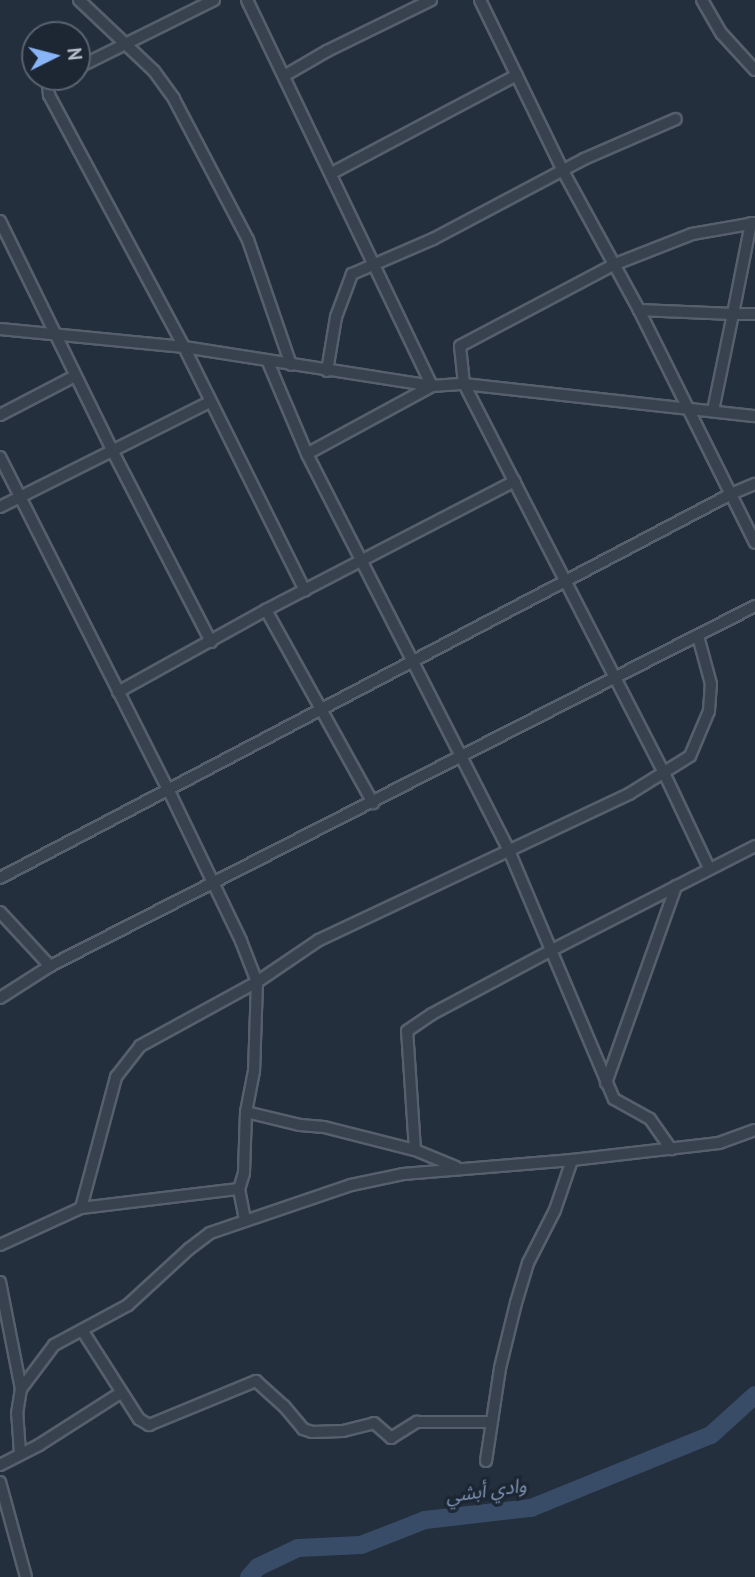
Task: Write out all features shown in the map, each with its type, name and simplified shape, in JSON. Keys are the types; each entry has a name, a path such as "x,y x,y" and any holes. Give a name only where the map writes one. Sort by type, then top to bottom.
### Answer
{"street":[{"path":"79,0 164,83 237,215 291,365"},
{"path":"91,62 214,0"},
{"path":"247,0 432,386"},
{"path":"284,76 327,51 431,0"},
{"path":"480,0 563,171 639,310 755,543"},
{"path":"702,0 722,34 755,70"},
{"path":"332,173 517,75"},
{"path":"49,91 184,347 305,591"},
{"path":"327,371 330,340 352,274 374,267 563,171 676,119"},
{"path":"0,221 112,450 211,642"},
{"path":"709,868 664,773 464,384 460,346 613,265 692,234 753,223 713,411"},
{"path":"639,310 755,314"},
{"path":"0,329 184,347 432,386 464,384 755,416"},
{"path":"268,362 307,454 361,563 415,660 459,758 510,853 614,1099 650,1119 671,1149"},
{"path":"0,415 75,376"},
{"path":"307,454 432,386"},
{"path":"0,507 209,402"},
{"path":"0,457 168,789 241,941 257,982 254,1071 246,1112 244,1173 239,1189 245,1220"},
{"path":"118,692 266,610 515,481"},
{"path":"0,878 731,494 755,484"},
{"path":"0,998 50,966 755,606"},
{"path":"266,610 373,803"},
{"path":"82,1209 116,1077 129,1056 140,1046 257,982 319,940 510,853 629,794 690,756 709,711 711,684 698,636"},
{"path":"415,1150 407,1031 432,1014 552,950 755,846"},
{"path":"606,1083 676,886"},
{"path":"0,912 50,966"},
{"path":"246,1112 300,1125 324,1127 415,1150 458,1168"},
{"path":"21,1389 54,1345 128,1306 210,1233 245,1220 351,1185 403,1174 572,1160 719,1143 755,1130"},
{"path":"486,1461 500,1367 528,1264 555,1210 572,1160"},
{"path":"0,1245 82,1209 239,1189"},
{"path":"0,1282 21,1389 18,1415 20,1453"},
{"path":"82,1330 139,1419 149,1425 256,1381 284,1406 303,1429 312,1432 343,1431 374,1423 391,1438 417,1422 491,1422"},
{"path":"0,1465 39,1445 122,1392"},
{"path":"0,1482 26,1577"}],"waterway":[{"name":"وادي أبشي","path":"249,1577 258,1567 298,1548 361,1545 425,1520 531,1508 711,1435 755,1395"}]}
